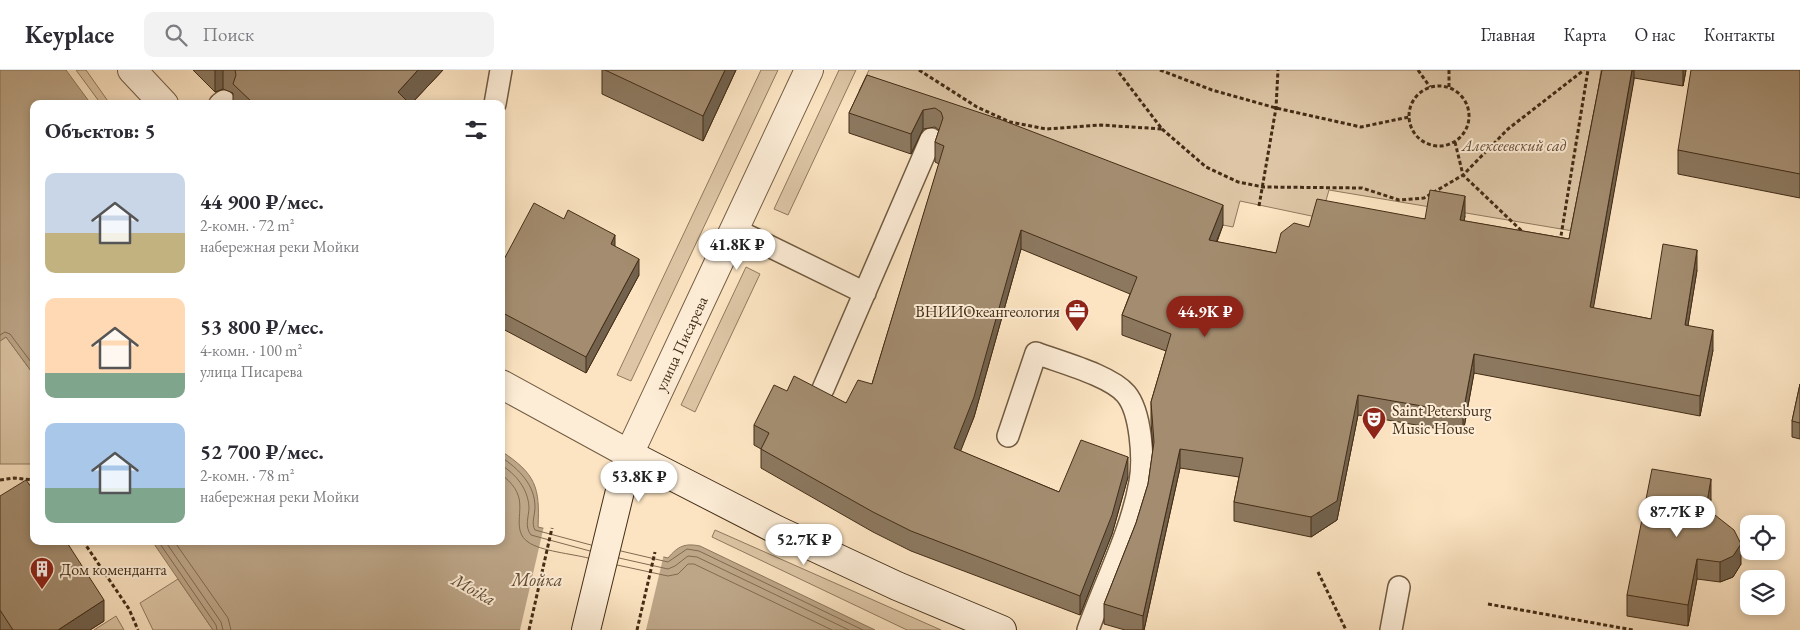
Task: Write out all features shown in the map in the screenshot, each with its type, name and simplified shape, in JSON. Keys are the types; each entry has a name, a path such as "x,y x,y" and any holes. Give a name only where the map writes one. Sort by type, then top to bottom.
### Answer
{"street":[{"path":"132,70 160,100"},
{"name":"улица Писарева","path":"586,630 629,454 808,70"},
{"path":"505,386 629,454 794,538 897,586 1002,630"}],"lane":[{"path":"497,100 501,70"},
{"path":"823,389 931,139"},
{"path":"734,229 865,293"},
{"path":"1008,436 1036,353 1107,380 1125,393 1136,410 1140,431 1140,481 1127,528 1088,630"},
{"path":"1391,630 1399,587"}],"path":[{"path":"919,70 977,107 1010,122 1046,129 1101,125 1162,129"},
{"path":"1117,70 1162,129 1206,167 1238,182 1262,187 1362,188 1400,200 1424,198 1463,175 1508,129 1586,70"},
{"path":"1160,70 1212,90 1276,108 1361,127 1409,117"},
{"path":"1259,206 1276,108 1278,70"},
{"path":"1418,70 1430,87"},
{"path":"1449,70 1449,88"},
{"path":"1560,242 1586,70"},
{"path":"1430,87 1449,88 1464,99 1469,108 1467,127 1455,142 1445,146 1435,146 1425,142 1411,128 1409,117 1415,99 1430,87"},
{"path":"1455,142 1463,175 1529,237"},
{"path":"1552,241 1570,244"},
{"path":"0,480 14,478 30,480"},
{"path":"529,630 552,528"},
{"path":"86,545 128,609 138,630"},
{"path":"637,630 655,552"},
{"path":"1318,572 1346,630"},
{"path":"1488,604 1633,630"}],"green space":[{"path":"76,70 86,70 107,100 98,100"},
{"path":"761,70 778,70 631,381 617,375"},
{"path":"839,70 856,70 788,215 774,209"},
{"name":"Алексеевский сад","path":"869,70 1601,70 1579,232 1329,190 1321,218 1240,201 1233,227 1223,225 867,95 859,91"},
{"path":"746,267 760,274 695,412 681,405"},
{"path":"6,337 30,370 30,464 0,464 0,341"},
{"path":"715,530 941,630 907,630 712,537"},
{"path":"178,579 213,630 153,630 140,603"},
{"path":"116,616 124,630 94,630"}],"water":[{"path":"0,70 66,70 88,100 30,100 30,370 6,337 0,341"},
{"name":"Мойка","path":"505,454 522,467 533,483 538,501 538,527 668,558 682,546 700,546 875,630 213,630 155,545 505,545"}],"pier":[{"path":"544,526 664,554 646,630 520,630"}],"building":[{"path":"235,70 418,70 398,92 406,100 250,100 233,84 236,75"},
{"path":"605,70 725,70 703,116"},
{"path":"1602,70 1632,70 1590,307 1651,319 1663,244 1697,250 1685,325 1713,330 1700,396 1474,354 1463,413 1358,395 1337,501 1311,517 1234,502 1243,458 1180,449 1143,616 1104,604 1136,523 1148,484 1154,442 1151,402 1171,334 1122,315 1137,277 1021,230 974,397 954,448 1059,492 1081,440 1128,457 1112,515 1080,596 911,531 873,512 761,449 769,433 754,425 774,385 787,391 794,376 846,403 858,380 872,384 944,146 935,142 943,118 941,112 935,108 923,110 911,134 849,113 867,75 1002,120 1223,205 1209,240 1276,253 1281,233 1294,223 1309,227 1317,199 1425,219 1430,190 1465,196 1460,220 1569,239"},
{"path":"1691,70 1800,70 1800,174 1678,150"},
{"path":"534,203 564,219 568,210 615,235 611,244 639,259 586,357 505,314 505,257"},
{"path":"1800,384 1800,423 1792,421"},
{"path":"1652,469 1711,479 1706,508 1734,530 1740,546 1733,556 1720,562 1697,559 1688,605 1627,595"},
{"name":"Дом коменданта","path":"26,480 30,486 30,545 69,545 104,600 58,630 13,630 0,610 0,496"}],"place":[{"name":"ВНИИОкеангеология","path":"1077,332"},
{"name":"Saint Petersburg Music House","path":"1374,440"},
{"name":"Дом коменданта","path":"42,590"}],"water label":[{"name":"Moika","path":"474,589"}]}
